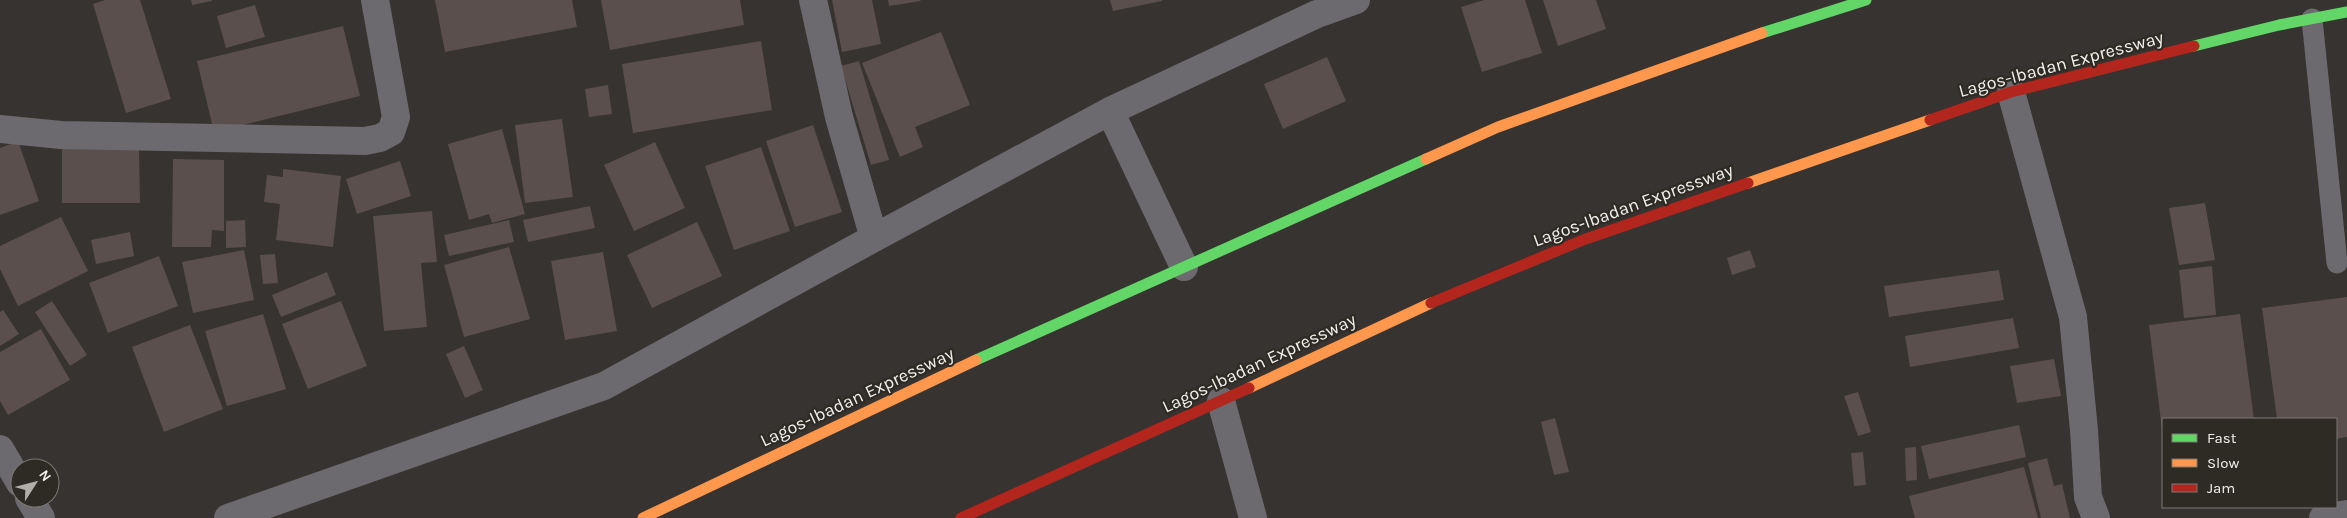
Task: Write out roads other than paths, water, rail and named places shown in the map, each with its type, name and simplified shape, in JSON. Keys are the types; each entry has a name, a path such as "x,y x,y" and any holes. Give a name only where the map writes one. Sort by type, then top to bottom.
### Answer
{"highway":[{"name":"Lagos-Ibadan Expressway","path":"643,518 1025,337 1498,127 1741,40 1866,0"},
{"name":"Lagos-Ibadan Expressway","path":"961,518 1221,401 1441,298 1583,240 2011,92 2279,25 2347,12"}],"street":[{"path":"0,129 71,136 365,141 380,138 391,132 396,117 375,0"},
{"path":"813,0 839,117 874,238"},
{"path":"228,518 604,386 1110,111 1315,7 1356,0"},
{"path":"2011,92 2073,317 2084,430 2088,496 2096,518"},
{"path":"1110,111 1184,267"},
{"path":"1221,401 1254,518"},
{"path":"0,449 10,466"},
{"path":"2323,518 2347,514"}],"lane":[{"path":"2312,18 2337,263"}]}
